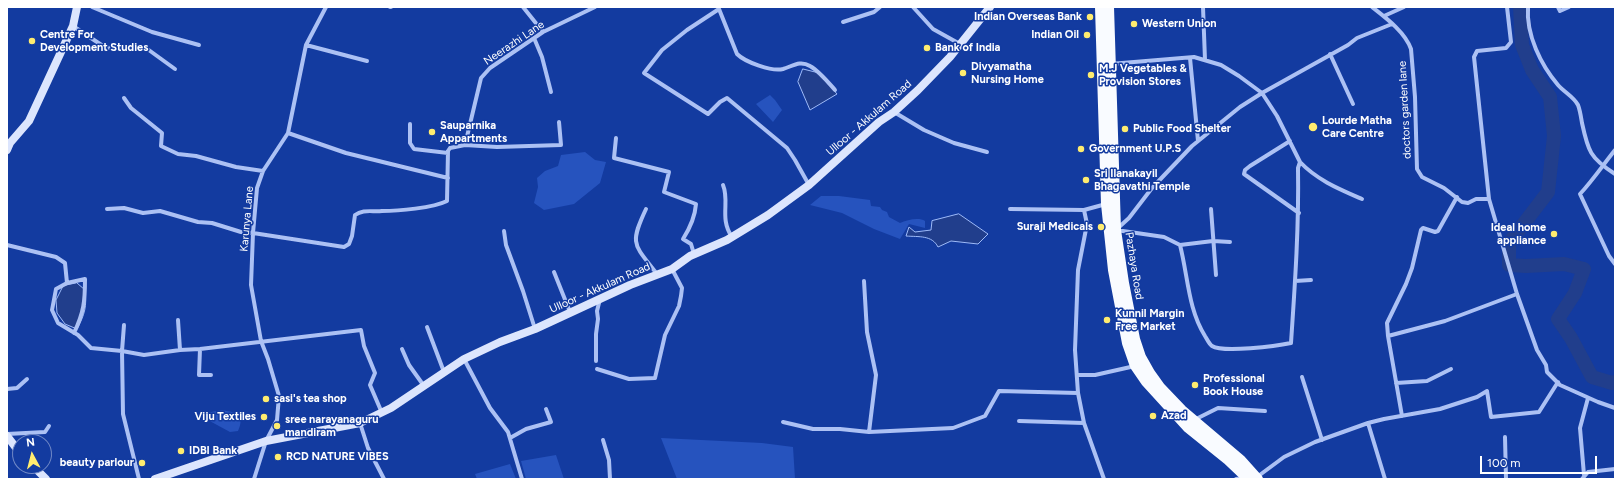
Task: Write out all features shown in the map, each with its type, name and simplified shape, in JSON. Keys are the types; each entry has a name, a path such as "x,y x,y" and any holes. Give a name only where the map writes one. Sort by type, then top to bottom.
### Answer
{"main road":[{"path":"7,150 10,144 29,121 74,26 77,7"},
{"name":"Ulloor - Akkulam Road","path":"155,479 168,477 266,441 360,423 382,413 464,358 535,329 630,284 672,269 694,254 732,237 768,215 809,185 868,131 894,112 936,72 990,7"},
{"path":"1100,7 1106,204 1112,230 1118,301 1127,343 1134,366 1146,382 1187,427 1252,477"},
{"name":"Pazhaya Road","path":"1109,7 1112,230 1131,321 1141,357 1150,374 1160,387 1182,410 1241,460 1252,477"}],"street":[{"path":"92,7 152,32 199,45"},
{"name":"Karunya Lane","path":"254,479 266,441 276,420 279,396 268,359 260,342 251,285 253,233 257,188 263,171 288,133 306,45 326,7"},
{"path":"523,7 543,32"},
{"name":"Neerazhi Lane","path":"466,145 481,78 490,68 543,32 595,7"},
{"path":"843,22 874,12 880,7"},
{"path":"913,7 933,29 960,44"},
{"path":"1203,7 1205,60"},
{"name":"doctors garden lane","path":"1372,7 1392,24 1409,43 1411,49 1415,97 1417,169 1422,177 1434,182 1462,202 1468,203 1476,199 1489,199"},
{"path":"1384,16 1404,7"},
{"path":"1507,7 1511,42 1506,48 1477,52 1474,57 1489,199 1517,294 1537,350 1546,365 1547,372 1560,385 1615,408"},
{"path":"1528,7 1527,16 1541,61 1559,85 1578,105 1589,152 1602,166 1615,174"},
{"path":"1558,7 1560,10 1569,7"},
{"path":"809,185 787,148 727,98 720,102 708,114 644,73 662,50 718,8 736,54 742,59 754,64 782,69 795,63 802,63 811,66 835,90"},
{"path":"1112,230 1129,218 1152,188 1198,141 1240,107 1348,45 1357,38 1392,24"},
{"path":"74,26 106,48 146,48 175,70"},
{"path":"534,38 542,57 552,92"},
{"path":"306,45 367,61"},
{"path":"1330,54 1353,104"},
{"path":"1190,58 1198,141"},
{"path":"1110,64 1190,58 1205,60 1221,65 1262,93 1290,141 1300,162 1309,171 1336,188 1362,198"},
{"path":"124,98 131,108 162,133 161,146 166,150 178,154 196,156 236,167 263,171"},
{"path":"894,112 924,130 954,143 987,152"},
{"path":"107,209 124,208 142,213 160,211 198,222 212,223 241,232 344,248 349,244 352,236 355,215 360,211 392,210 443,203 447,201 448,153 450,148 466,145 561,145 559,122"},
{"path":"410,124 410,143 414,149 448,153"},
{"path":"288,133 346,153 448,178"},
{"path":"616,138 614,158 669,172 664,192 696,204 696,210 690,227 683,239 691,244 694,254"},
{"path":"1290,141 1250,166 1245,170 1244,174 1299,213"},
{"path":"1615,150 1580,194 1609,256 1615,264"},
{"path":"1180,245 1190,301 1199,326 1211,346 1218,348 1257,348 1275,347 1291,343 1299,213 1298,168 1300,162"},
{"path":"723,184 726,191 724,207 726,227 732,237"},
{"path":"1402,416 1388,336 1388,319 1408,278 1421,230 1423,228 1435,232 1438,231 1457,198"},
{"path":"1010,209 1084,210 1106,204"},
{"path":"646,208 636,230 635,241 636,246 658,274"},
{"path":"1211,209 1216,275"},
{"path":"1084,210 1086,224 1078,270 1075,350 1078,393 1084,423 1104,479"},
{"path":"1112,230 1164,237 1180,245 1213,241 1230,242"},
{"path":"504,231 506,245 535,329"},
{"path":"7,245 56,257 65,263 67,283"},
{"path":"597,369 629,379 655,378 665,335 681,296 682,288 672,269"},
{"path":"554,272 570,312"},
{"path":"74,332 82,316 85,302 85,279 67,283 56,289 52,310 58,323 78,335 91,348 144,355 361,330 364,346 375,373 370,385 382,413"},
{"path":"1295,281 1311,280"},
{"path":"864,281 867,332 876,375 869,432"},
{"path":"1388,336 1445,321 1517,294"},
{"path":"596,361 597,311 600,298"},
{"path":"178,320 180,350"},
{"path":"124,325 122,351 123,414 139,479"},
{"path":"427,327 444,372"},
{"path":"200,349 199,375 211,375"},
{"path":"402,349 409,365 424,386"},
{"path":"464,358 490,408 508,432 522,479"},
{"path":"1077,375 1095,375 1134,366"},
{"path":"1396,383 1427,381 1451,369"},
{"path":"1302,377 1322,440"},
{"path":"7,389 17,388 26,378"},
{"path":"1236,479 1252,477 1297,450 1368,423 1440,410 1477,397 1487,391 1491,417 1539,412 1558,382"},
{"path":"784,422 814,429 840,429 869,432 953,428 985,416 999,391 1078,393"},
{"path":"1583,477 1580,428 1588,398"},
{"path":"1194,420 1218,408 1265,412"},
{"path":"510,438 526,428 551,422 546,409"},
{"path":"1018,421 1084,423"},
{"path":"360,423 368,448 384,479"},
{"path":"1368,423 1386,479"},
{"path":"7,435 45,432 49,426"},
{"path":"1505,437 1506,479"},
{"path":"603,440 609,460 610,479"},
{"path":"1583,477 1588,472 1615,469"}],"shaded area":[{"path":"803,69 819,73 837,94 810,110 798,82"},
{"path":"770,95 782,110 773,122 756,104"},
{"path":"585,152 595,160 606,162 600,183 574,204 544,210 534,203 538,187 537,178 545,171 558,166 561,155"},
{"path":"821,196 839,196 870,200 871,206 880,207 882,210 887,212 889,217 900,223 920,219 925,221 925,228 909,224 900,239 874,229 842,213 810,205"},
{"path":"959,214 988,234 978,244 951,241 938,247 932,240 906,236 909,227 915,232 931,230 932,221"},
{"path":"77,283 85,290 86,301 84,314 77,329 65,324 57,313 56,300 63,286"},
{"path":"222,410 237,413 240,418 240,426 238,431 230,432 206,419 206,413"},
{"path":"661,438 762,443 793,447 795,479 677,479"},
{"path":"556,455 564,479 526,479 521,461"},
{"path":"510,464 516,479 477,479 475,474"}],"waterway":[{"path":"1520,7 1522,45 1532,70 1550,97 1554,136 1548,192 1509,243 1509,265 1526,266 1564,264 1584,269 1575,293 1558,319 1571,338 1592,377 1612,383 1615,382"}],"place":[{"name":"Indian Overseas Bank","path":"1090,17"},
{"name":"Western Union","path":"1134,24"},
{"name":"Indian Oil","path":"1087,35"},
{"name":"Centre For Development Studies","path":"32,41"},
{"name":"Bank of India","path":"927,48"},
{"name":"Divyamatha Nursing Home","path":"963,73"},
{"name":"M.J Vegetables & Provision Stores","path":"1091,75"},
{"name":"Lourde Matha Care Centre","path":"1313,127"},
{"name":"Public Food Shelter","path":"1125,129"},
{"name":"Sauparnika Appartments","path":"432,132"},
{"name":"Government U.P.S","path":"1081,149"},
{"name":"Sri Ilanakayil Bhagavathi Temple","path":"1086,180"},
{"name":"Suraji Medicals","path":"1101,227"},
{"name":"Ideal home appliance","path":"1554,234"},
{"name":"Kunnil Margin Free Market","path":"1107,320"},
{"name":"Professional Book House","path":"1195,385"},
{"name":"sasi's tea shop","path":"266,399"},
{"name":"Azad","path":"1153,416"},
{"name":"Viju Textiles","path":"264,417"},
{"name":"sree narayanaguru mandiram","path":"277,426"},
{"name":"IDBI Bank","path":"181,451"},
{"name":"RCD NATURE VIBES","path":"278,457"},
{"name":"beauty parlour","path":"142,463"}]}
